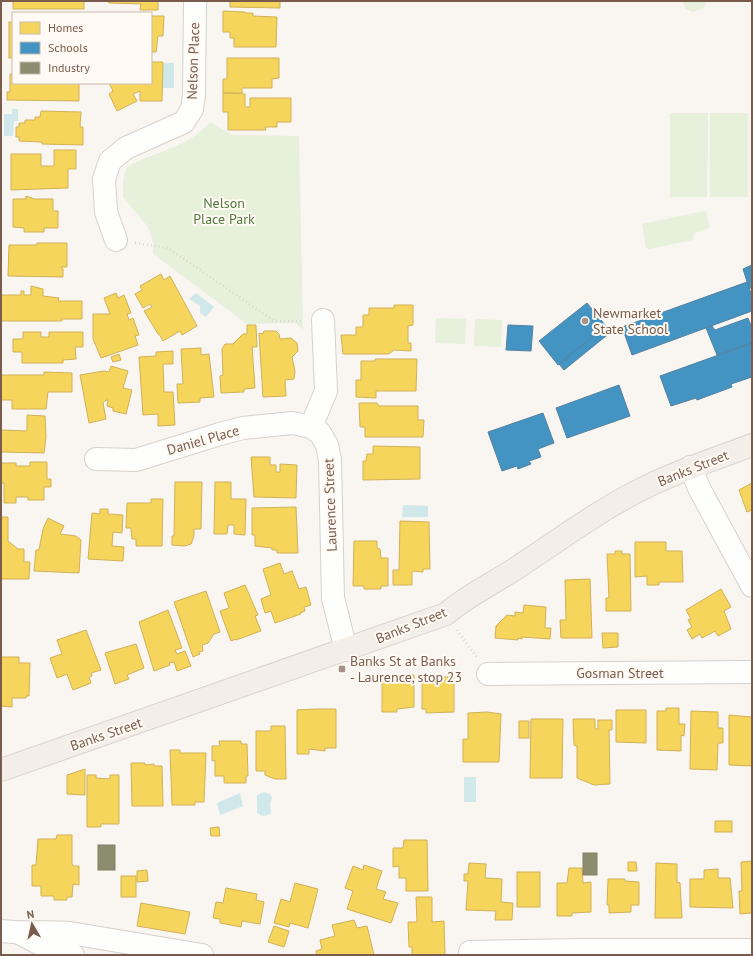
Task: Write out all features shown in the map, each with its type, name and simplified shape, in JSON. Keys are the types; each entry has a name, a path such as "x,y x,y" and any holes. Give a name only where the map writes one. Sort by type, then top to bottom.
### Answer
{"main road":[{"name":"Banks Street","path":"1,770 446,614 456,605 509,574 608,508 648,485 690,467 752,445"}],"street":[{"name":"Nelson Place","path":"116,240 106,212 104,179 110,161 126,148 184,122 192,109 194,95 195,1"},
{"path":"311,426 326,391 323,320"},
{"name":"Daniel Place","path":"96,459 136,460 243,428 292,423 311,426"},
{"name":"Laurence Street","path":"311,426 320,434 327,445 330,460 333,598 346,650"},
{"path":"690,467 700,490 752,586"},
{"name":"Gosman Street","path":"488,674 752,672"},
{"path":"11,932 50,949 73,955"},
{"path":"11,932 70,933 202,955"},
{"path":"470,952 582,950 752,950"}],"path":[{"path":"116,240 168,248 274,321 323,320"},
{"path":"455,626 488,674"}],"green space":[{"path":"682,1 706,1 704,8 693,12 686,9"},
{"path":"670,113 708,113 707,197 670,197"},
{"path":"710,113 748,113 748,197 710,197"},
{"name":"Nelson Place Park","path":"210,122 233,135 299,136 303,330 296,323 247,324 153,254 153,242 148,227 123,197 123,181 126,168 136,162 192,138"},
{"path":"704,211 707,212 709,228 694,233 693,240 649,249 646,248 642,224"},
{"path":"436,318 466,319 465,344 435,343"},
{"path":"475,319 502,320 501,347 474,346"}],"water":[{"path":"163,63 174,63 174,88 163,88"},
{"path":"12,109 18,109 18,121 14,121 13,136 4,136 4,114 12,114"},
{"path":"196,293 214,307 206,317 200,313 200,306 189,299"},
{"path":"403,505 428,506 428,517 402,517"},
{"path":"464,777 476,777 476,802 464,802"},
{"path":"264,792 270,794 272,798 270,803 271,814 263,816 257,813 257,795"},
{"path":"240,793 243,806 220,815 217,803"}],"building: Homes":[{"path":"13,1 84,1 84,9 13,9"},
{"path":"107,1 158,1 158,10 140,10 141,4 109,3"},
{"path":"230,1 280,1 280,8 230,7"},
{"path":"223,11 253,13 253,16 277,17 276,47 234,47 234,38 230,38 230,32 223,32"},
{"path":"152,16 164,16 163,36 158,36 156,52 152,52"},
{"path":"9,22 12,22 12,58 9,58"},
{"path":"227,58 279,58 279,78 272,79 272,88 242,88 242,93 223,93 223,79 227,79"},
{"path":"152,62 163,62 162,101 140,101 140,91 133,94 137,101 117,111 109,94 113,91 110,84 152,84"},
{"path":"10,74 12,74 12,84 79,84 79,101 7,100 7,92 10,92"},
{"path":"223,93 245,94 245,107 250,107 250,98 291,98 291,122 277,122 277,127 265,127 266,130 228,130 228,112 223,112"},
{"path":"41,111 81,112 80,127 83,127 83,145 42,144 42,142 19,141 19,137 16,137 16,127 19,127 19,123 25,123 25,120 35,120 35,117 40,117"},
{"path":"54,150 76,150 76,169 68,169 68,188 11,190 11,154 41,154 41,166 54,166"},
{"path":"26,196 34,199 53,199 53,211 58,211 58,228 44,228 44,232 24,232 24,228 13,227 13,199 26,199"},
{"path":"37,243 67,243 67,267 61,267 63,269 63,277 8,276 9,245 37,245"},
{"path":"161,274 164,280 170,276 197,326 182,335 180,331 163,341 144,311 152,307 150,304 143,308 135,294 142,290 140,286"},
{"path":"31,286 43,289 43,296 59,298 58,301 82,301 82,319 61,319 62,321 1,321 1,295 21,295 21,291 24,291 24,295 31,295"},
{"path":"116,293 118,298 124,295 131,313 127,314 129,320 133,318 139,335 135,336 138,345 101,358 93,339 93,314 110,314 104,298"},
{"path":"394,305 413,305 413,325 408,326 408,343 411,343 411,351 394,350 389,354 343,354 341,335 356,335 356,327 363,327 363,315 369,315 369,308 394,308"},
{"path":"247,325 256,325 257,347 252,347 255,388 244,389 244,392 221,393 220,376 223,375 222,349 225,344 233,344 243,334 247,334"},
{"path":"264,331 276,331 279,334 280,339 291,338 297,343 298,351 292,357 295,371 294,379 285,380 286,396 263,397 259,333 263,334"},
{"path":"23,332 41,332 41,337 49,337 49,332 83,332 83,347 75,347 76,359 63,360 63,363 22,363 22,352 13,352 13,339 23,339"},
{"path":"201,348 201,355 209,354 214,397 200,398 200,402 178,403 177,384 183,384 181,349"},
{"path":"173,351 173,364 163,364 164,392 173,392 175,425 158,426 158,414 143,415 139,357 156,356 156,352"},
{"path":"119,354 121,360 113,362 111,357"},
{"path":"375,359 417,359 416,391 376,391 376,398 356,397 356,380 361,380 361,361 375,361"},
{"path":"111,366 128,371 123,388 132,390 126,414 113,411 113,408 107,406 108,400 106,400 103,403 106,419 89,423 80,375 104,371 109,372"},
{"path":"44,372 72,373 72,392 48,392 46,409 12,409 12,400 1,400 1,375 44,375"},
{"path":"359,403 377,403 379,406 418,406 418,420 424,420 423,437 365,437 365,427 360,427"},
{"path":"27,415 45,416 46,437 44,453 1,452 1,430 27,431"},
{"path":"373,446 420,447 420,479 363,480 363,461 366,461 367,454 373,454"},
{"path":"251,457 270,457 270,465 276,465 276,472 280,472 280,464 297,465 296,498 254,497"},
{"path":"30,462 47,462 47,479 51,479 51,487 44,487 44,500 28,500 28,497 16,497 16,503 4,503 4,483 1,483 1,463 16,463 16,466 30,466"},
{"path":"175,482 202,482 201,529 194,529 194,536 191,544 185,546 172,545 172,536 174,536"},
{"path":"215,482 231,482 231,499 246,499 245,535 234,534 234,525 228,525 227,534 214,534"},
{"path":"752,483 752,510 747,512 739,490"},
{"path":"151,499 163,499 162,546 136,546 136,539 132,539 131,528 126,528 127,503 151,503"},
{"path":"296,507 298,553 277,553 277,550 272,550 272,548 255,546 255,535 252,535 252,508"},
{"path":"100,509 108,509 108,514 123,515 122,533 113,532 112,546 124,547 123,561 88,559 92,513 100,514"},
{"path":"1,517 8,517 8,541 18,549 24,549 24,562 30,562 29,579 1,579"},
{"path":"48,518 64,526 60,534 76,536 81,540 79,573 34,571 36,550 39,550 43,529"},
{"path":"400,521 429,522 430,569 423,569 423,572 412,571 412,585 393,585 393,570 399,570"},
{"path":"354,541 377,541 377,548 380,549 381,558 388,558 388,586 381,586 381,589 364,589 364,586 353,586"},
{"path":"635,542 666,542 666,551 682,551 683,582 659,582 659,585 647,585 647,576 635,577"},
{"path":"615,551 622,551 622,554 630,554 631,611 606,611 606,598 609,598 607,554 615,554"},
{"path":"280,563 284,574 292,571 299,589 306,587 311,605 304,607 305,611 300,613 301,614 275,623 271,611 265,613 261,599 271,595 263,569"},
{"path":"590,579 592,638 561,638 560,620 566,620 565,580"},
{"path":"245,585 258,615 255,616 261,631 231,641 220,611 229,608 224,593"},
{"path":"721,589 731,607 724,611 731,629 718,636 715,631 702,638 700,634 692,639 687,630 692,627 688,620 691,619 686,610"},
{"path":"206,591 220,632 214,634 208,643 202,645 203,651 199,652 200,654 193,657 174,602"},
{"path":"524,605 546,607 545,628 551,628 550,639 522,637 522,639 518,638 518,640 495,638 496,626 507,615 515,616 515,612 523,613"},
{"path":"168,610 182,648 175,650 177,654 185,651 191,666 177,671 174,662 154,671 139,622"},
{"path":"86,630 101,670 91,673 92,676 89,677 91,683 73,690 67,674 57,678 50,658 62,654 57,640"},
{"path":"602,633 618,633 618,647 603,648"},
{"path":"136,644 144,668 127,675 129,679 115,684 105,653"},
{"path":"1,657 19,657 19,663 30,663 29,696 26,696 26,698 12,698 12,707 1,706"},
{"path":"404,675 414,675 414,707 397,709 397,712 382,712 382,677 404,678"},
{"path":"422,677 454,677 454,712 426,713 426,709 422,709"},
{"path":"666,708 679,708 679,724 685,724 684,736 681,735 681,751 657,750 657,711 666,711"},
{"path":"336,709 336,748 325,748 325,751 309,749 309,754 297,754 297,710"},
{"path":"616,710 646,710 646,743 616,742"},
{"path":"691,711 718,712 718,728 723,728 723,743 718,743 717,770 690,769"},
{"path":"487,712 501,714 499,762 463,762 463,739 468,739 468,713"},
{"path":"729,715 752,717 752,766 729,765"},
{"path":"531,719 563,719 562,778 530,778"},
{"path":"573,719 595,719 595,729 598,729 598,720 612,720 612,730 609,730 610,784 594,785 577,778 577,746 574,745"},
{"path":"519,721 529,721 529,738 519,738"},
{"path":"271,726 285,726 286,779 275,779 265,775 265,771 256,771 256,731 271,731"},
{"path":"219,741 241,741 241,744 247,744 248,776 246,776 246,783 224,783 224,776 215,776 215,760 212,761 212,746 220,746"},
{"path":"170,750 180,750 180,753 206,753 204,802 195,802 195,805 172,805"},
{"path":"131,763 145,763 145,765 154,764 154,766 162,766 163,806 132,806"},
{"path":"85,769 85,795 67,794 67,775"},
{"path":"87,775 96,775 96,778 110,779 110,775 119,775 119,824 101,824 101,827 87,827"},
{"path":"715,821 732,821 732,832 715,832"},
{"path":"219,827 220,836 211,836 210,828"},
{"path":"57,835 72,835 72,864 73,866 79,866 79,885 73,884 72,897 67,897 67,900 54,900 54,896 41,896 41,886 32,886 32,865 36,865 38,839 56,839"},
{"path":"404,840 427,840 428,891 406,891 406,878 399,878 399,866 393,867 393,848 403,848"},
{"path":"752,861 752,913 740,914 739,891 742,891 741,862"},
{"path":"628,862 636,862 637,871 628,871"},
{"path":"469,863 486,864 485,878 502,879 501,902 513,903 512,920 495,920 496,911 466,910 468,881 464,881 464,874 468,874"},
{"path":"656,863 677,864 677,882 680,883 682,918 655,918"},
{"path":"364,865 382,871 376,889 386,892 383,899 398,903 391,923 347,909 353,891 345,888 353,866 363,870"},
{"path":"569,868 582,868 583,883 591,882 591,912 572,913 572,916 557,916 557,883 567,883"},
{"path":"718,869 718,878 730,878 733,908 690,907 690,879 704,879 704,870"},
{"path":"147,870 148,881 137,882 137,871"},
{"path":"517,872 540,872 540,907 517,907"},
{"path":"121,876 136,876 136,897 121,897"},
{"path":"608,879 625,879 625,881 639,882 639,905 631,905 631,912 609,913 609,905 607,905"},
{"path":"295,883 318,889 308,928 290,923 289,927 274,923 281,899 290,902"},
{"path":"226,888 257,894 256,900 264,902 260,924 242,921 241,927 220,923 220,919 213,918 216,902 223,903"},
{"path":"416,897 432,897 432,922 444,921 445,955 412,955 412,947 409,947 408,922 417,922"},
{"path":"141,903 190,912 185,934 137,926"},
{"path":"354,920 357,928 367,926 374,955 317,955 316,951 322,949 320,940 335,936 332,925"},
{"path":"274,926 289,931 284,947 268,942"}],"building: Schools":[{"path":"752,265 752,288 749,288 743,269"},
{"path":"747,282 752,296 752,311 632,355 622,327"},
{"path":"587,303 606,326 558,365 539,341"},
{"path":"748,318 752,328 752,343 717,355 706,328 712,326 715,330"},
{"path":"508,325 533,326 531,351 506,350"},
{"path":"606,326 611,332 564,370 559,364"},
{"path":"752,343 752,377 731,384 732,387 697,400 696,398 671,406 660,376"},
{"path":"619,385 630,416 567,438 556,408"},
{"path":"543,413 554,443 538,449 541,457 529,461 531,464 518,469 517,466 502,471 488,432"}],"building: Industry":[{"path":"98,845 115,845 115,870 98,870"},
{"path":"583,853 597,853 597,875 583,875"}],"place":[{"name":"Newmarket State School","path":"585,321"},
{"name":"Banks St at Banks - Laurence, stop 23","path":"342,669"}]}
